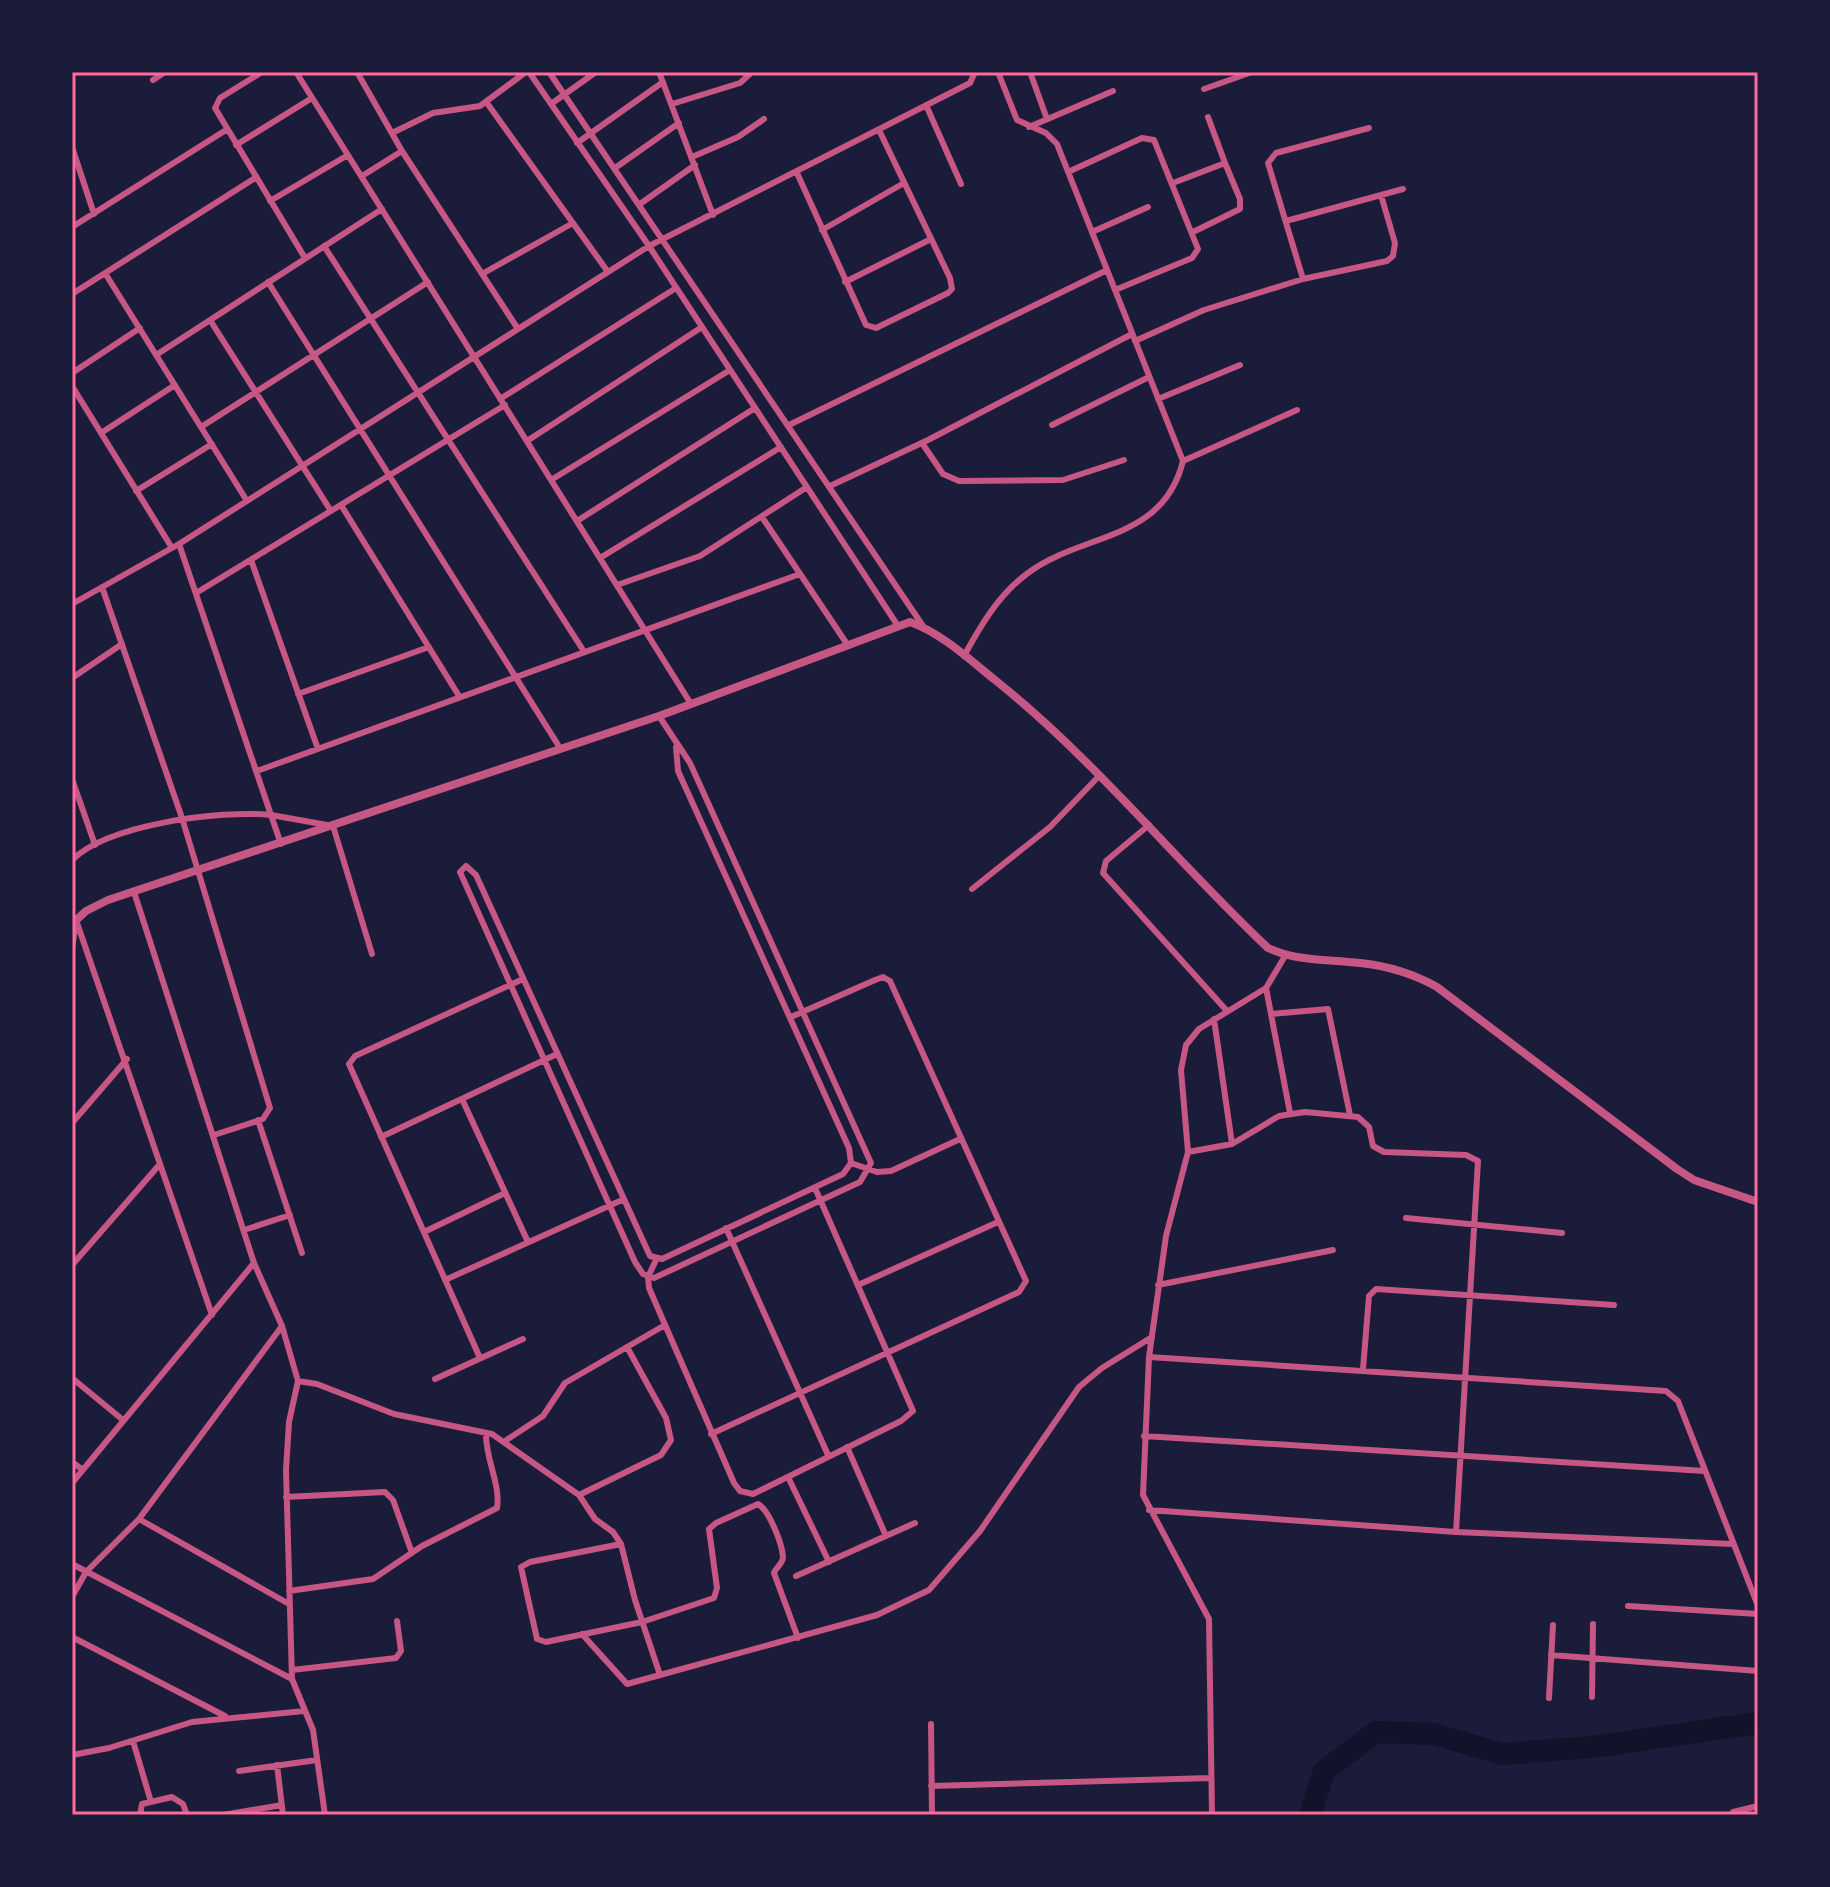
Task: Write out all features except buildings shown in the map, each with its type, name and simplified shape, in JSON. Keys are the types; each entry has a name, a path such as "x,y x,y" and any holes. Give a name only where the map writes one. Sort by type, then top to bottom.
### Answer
{"street":[{"path":"153,80 165,72"},
{"path":"262,72 215,103 216,113 305,258"},
{"path":"296,72 691,704"},
{"path":"357,72 402,151 518,329"},
{"path":"392,133 433,113 474,109 528,72 649,246 898,626"},
{"path":"549,72 924,627"},
{"path":"551,104 596,72"},
{"path":"659,72 713,215"},
{"path":"672,104 740,83 752,72"},
{"path":"72,604 175,546 649,246 970,83 975,72"},
{"path":"964,656 1001,598 1027,574 1048,560 1141,522 1172,492 1183,461 1052,137 1029,127 1011,111 1000,72"},
{"path":"1030,72 1047,119"},
{"path":"1204,89 1252,72"},
{"path":"577,143 663,82"},
{"path":"1029,127 1113,91"},
{"path":"236,145 312,98"},
{"path":"487,103 608,272"},
{"path":"926,105 961,184"},
{"path":"1193,232 1240,209 1240,199 1208,117"},
{"path":"640,204 693,161 764,119"},
{"path":"615,168 679,123"},
{"path":"1303,279 1268,168 1272,157 1369,128"},
{"path":"72,227 226,130"},
{"path":"797,173 861,319 870,328 948,293 953,285 879,130"},
{"path":"1068,172 1149,138 1158,146 1193,232 1198,249 1192,258 1115,290"},
{"path":"72,147 94,214"},
{"path":"362,176 402,151"},
{"path":"270,201 348,155"},
{"path":"1173,183 1225,163"},
{"path":"72,294 255,178"},
{"path":"822,230 904,183"},
{"path":"1286,221 1403,189"},
{"path":"830,486 1134,338 1204,310 1303,279 1387,261 1393,256 1395,243 1381,195"},
{"path":"1092,232 1148,207"},
{"path":"156,355 382,209"},
{"path":"482,274 573,223"},
{"path":"845,282 931,239"},
{"path":"324,246 583,650"},
{"path":"789,425 1107,270"},
{"path":"105,273 247,501"},
{"path":"268,282 560,748"},
{"path":"201,427 428,282"},
{"path":"196,593 448,440 676,288"},
{"path":"210,320 331,511"},
{"path":"527,441 702,327"},
{"path":"72,373 140,328"},
{"path":"1158,399 1240,365"},
{"path":"551,480 730,370"},
{"path":"1052,425 1149,377"},
{"path":"101,433 175,385"},
{"path":"72,386 136,491 175,546 196,593 281,844"},
{"path":"577,521 755,408"},
{"path":"1183,461 1297,410"},
{"path":"922,443 943,474 959,481 1063,480 1124,460"},
{"path":"136,491 212,444"},
{"path":"600,558 781,447"},
{"path":"617,585 700,556 807,487"},
{"path":"341,505 459,696"},
{"path":"762,517 847,644"},
{"path":"251,560 318,749"},
{"path":"257,771 583,650 800,574"},
{"path":"102,587 182,818 196,873 270,1108 258,1120 214,1135"},
{"path":"74,922 108,900 659,716 910,622 924,627 964,656 1053,727 1261,942 1285,956 1359,963 1413,974 1437,987 1677,1169 1694,1180 1758,1202"},
{"path":"72,678 122,644"},
{"path":"298,694 429,647"},
{"path":"656,1260 646,1251 622,1200 476,875 466,866 460,872 460,879 639,1270 648,1277 659,1276 860,1182 870,1170 869,1153 690,763 676,747 659,716"},
{"path":"676,747 678,771 849,1148 851,1163 843,1174 815,1188 656,1260 648,1277 649,1288 711,1434 740,1491 753,1494 901,1421 913,1411 815,1188"},
{"path":"972,889 1050,827 1100,775"},
{"path":"72,779 95,845"},
{"path":"72,860 95,845 202,814 271,815 333,826"},
{"path":"1149,825 1106,861 1103,873 1227,1011"},
{"path":"333,826 372,954"},
{"path":"134,892 254,1263 282,1326 298,1381 289,1422 286,1497 292,1679 313,1730 325,1815"},
{"path":"72,949 74,922"},
{"path":"74,922 127,1059 212,1315"},
{"path":"1212,1815 1209,1619 1148,1510 1142,1482 1149,1357 1158,1285 1188,1152 1182,1056 1192,1036 1266,988 1285,956"},
{"path":"711,1434 1024,1287 1025,1274 998,1222 890,981 883,977 791,1017"},
{"path":"480,1358 350,1070 351,1059 523,979"},
{"path":"1266,988 1290,1113"},
{"path":"1271,1014 1328,1009 1350,1115"},
{"path":"1214,1019 1232,1144"},
{"path":"381,1137 557,1054"},
{"path":"72,1123 127,1059"},
{"path":"462,1099 528,1242"},
{"path":"1188,1152 1232,1144 1290,1113 1350,1115 1365,1122 1378,1150 1466,1155 1478,1161 1456,1532"},
{"path":"258,1120 302,1253"},
{"path":"851,1163 870,1170 891,1171 960,1139"},
{"path":"72,1265 160,1164"},
{"path":"424,1232 505,1193"},
{"path":"445,1280 622,1200"},
{"path":"244,1230 290,1215"},
{"path":"1406,1218 1562,1233"},
{"path":"858,1285 998,1222"},
{"path":"726,1228 828,1455"},
{"path":"1158,1285 1333,1250"},
{"path":"72,1483 254,1263"},
{"path":"1363,1369 1372,1291 1381,1288 1614,1305"},
{"path":"505,1441 543,1416 565,1383 665,1325"},
{"path":"72,1597 86,1572 139,1519 282,1326"},
{"path":"582,1634 627,1684 877,1615 929,1590 975,1539 1079,1387 1102,1368 1152,1337"},
{"path":"435,1379 523,1339"},
{"path":"579,1495 661,1455 669,1446 671,1434 666,1418 627,1347"},
{"path":"1149,1357 1666,1391 1678,1401 1758,1606"},
{"path":"72,1378 123,1420"},
{"path":"298,1381 317,1384 394,1414 486,1433 505,1441 579,1495 595,1519 613,1532 621,1544 660,1675"},
{"path":"289,1591 366,1582 412,1553 497,1508 498,1499 486,1455 486,1433"},
{"path":"1144,1436 1705,1471"},
{"path":"847,1447 886,1536"},
{"path":"72,1462 83,1470"},
{"path":"788,1477 829,1562"},
{"path":"286,1497 385,1492 393,1500 412,1553"},
{"path":"621,1544 530,1562 521,1567 537,1639 546,1642 642,1622 714,1598 717,1588 709,1529 758,1504 765,1509 782,1554 782,1563 774,1573 798,1638"},
{"path":"1148,1510 1456,1532 1687,1545 1733,1544"},
{"path":"139,1519 289,1604"},
{"path":"796,1576 915,1523"},
{"path":"72,1564 292,1679"},
{"path":"1628,1606 1758,1614"},
{"path":"292,1670 396,1658 401,1651 397,1621"},
{"path":"1592,1697 1593,1624"},
{"path":"1549,1698 1553,1625"},
{"path":"72,1637 226,1717"},
{"path":"1551,1655 1758,1671"},
{"path":"72,1755 133,1741 192,1722 304,1711"},
{"path":"931,1724 932,1815"},
{"path":"133,1741 151,1802"},
{"path":"239,1771 317,1760"},
{"path":"277,1765 283,1815"},
{"path":"931,1786 1211,1778"},
{"path":"140,1815 139,1806 175,1798 183,1804 187,1815"},
{"path":"223,1815 282,1805"},
{"path":"1733,1812 1758,1806"}],"waterway":[{"path":"1310,1815 1324,1771 1376,1732 1434,1734 1502,1754 1592,1747 1758,1723"}]}
